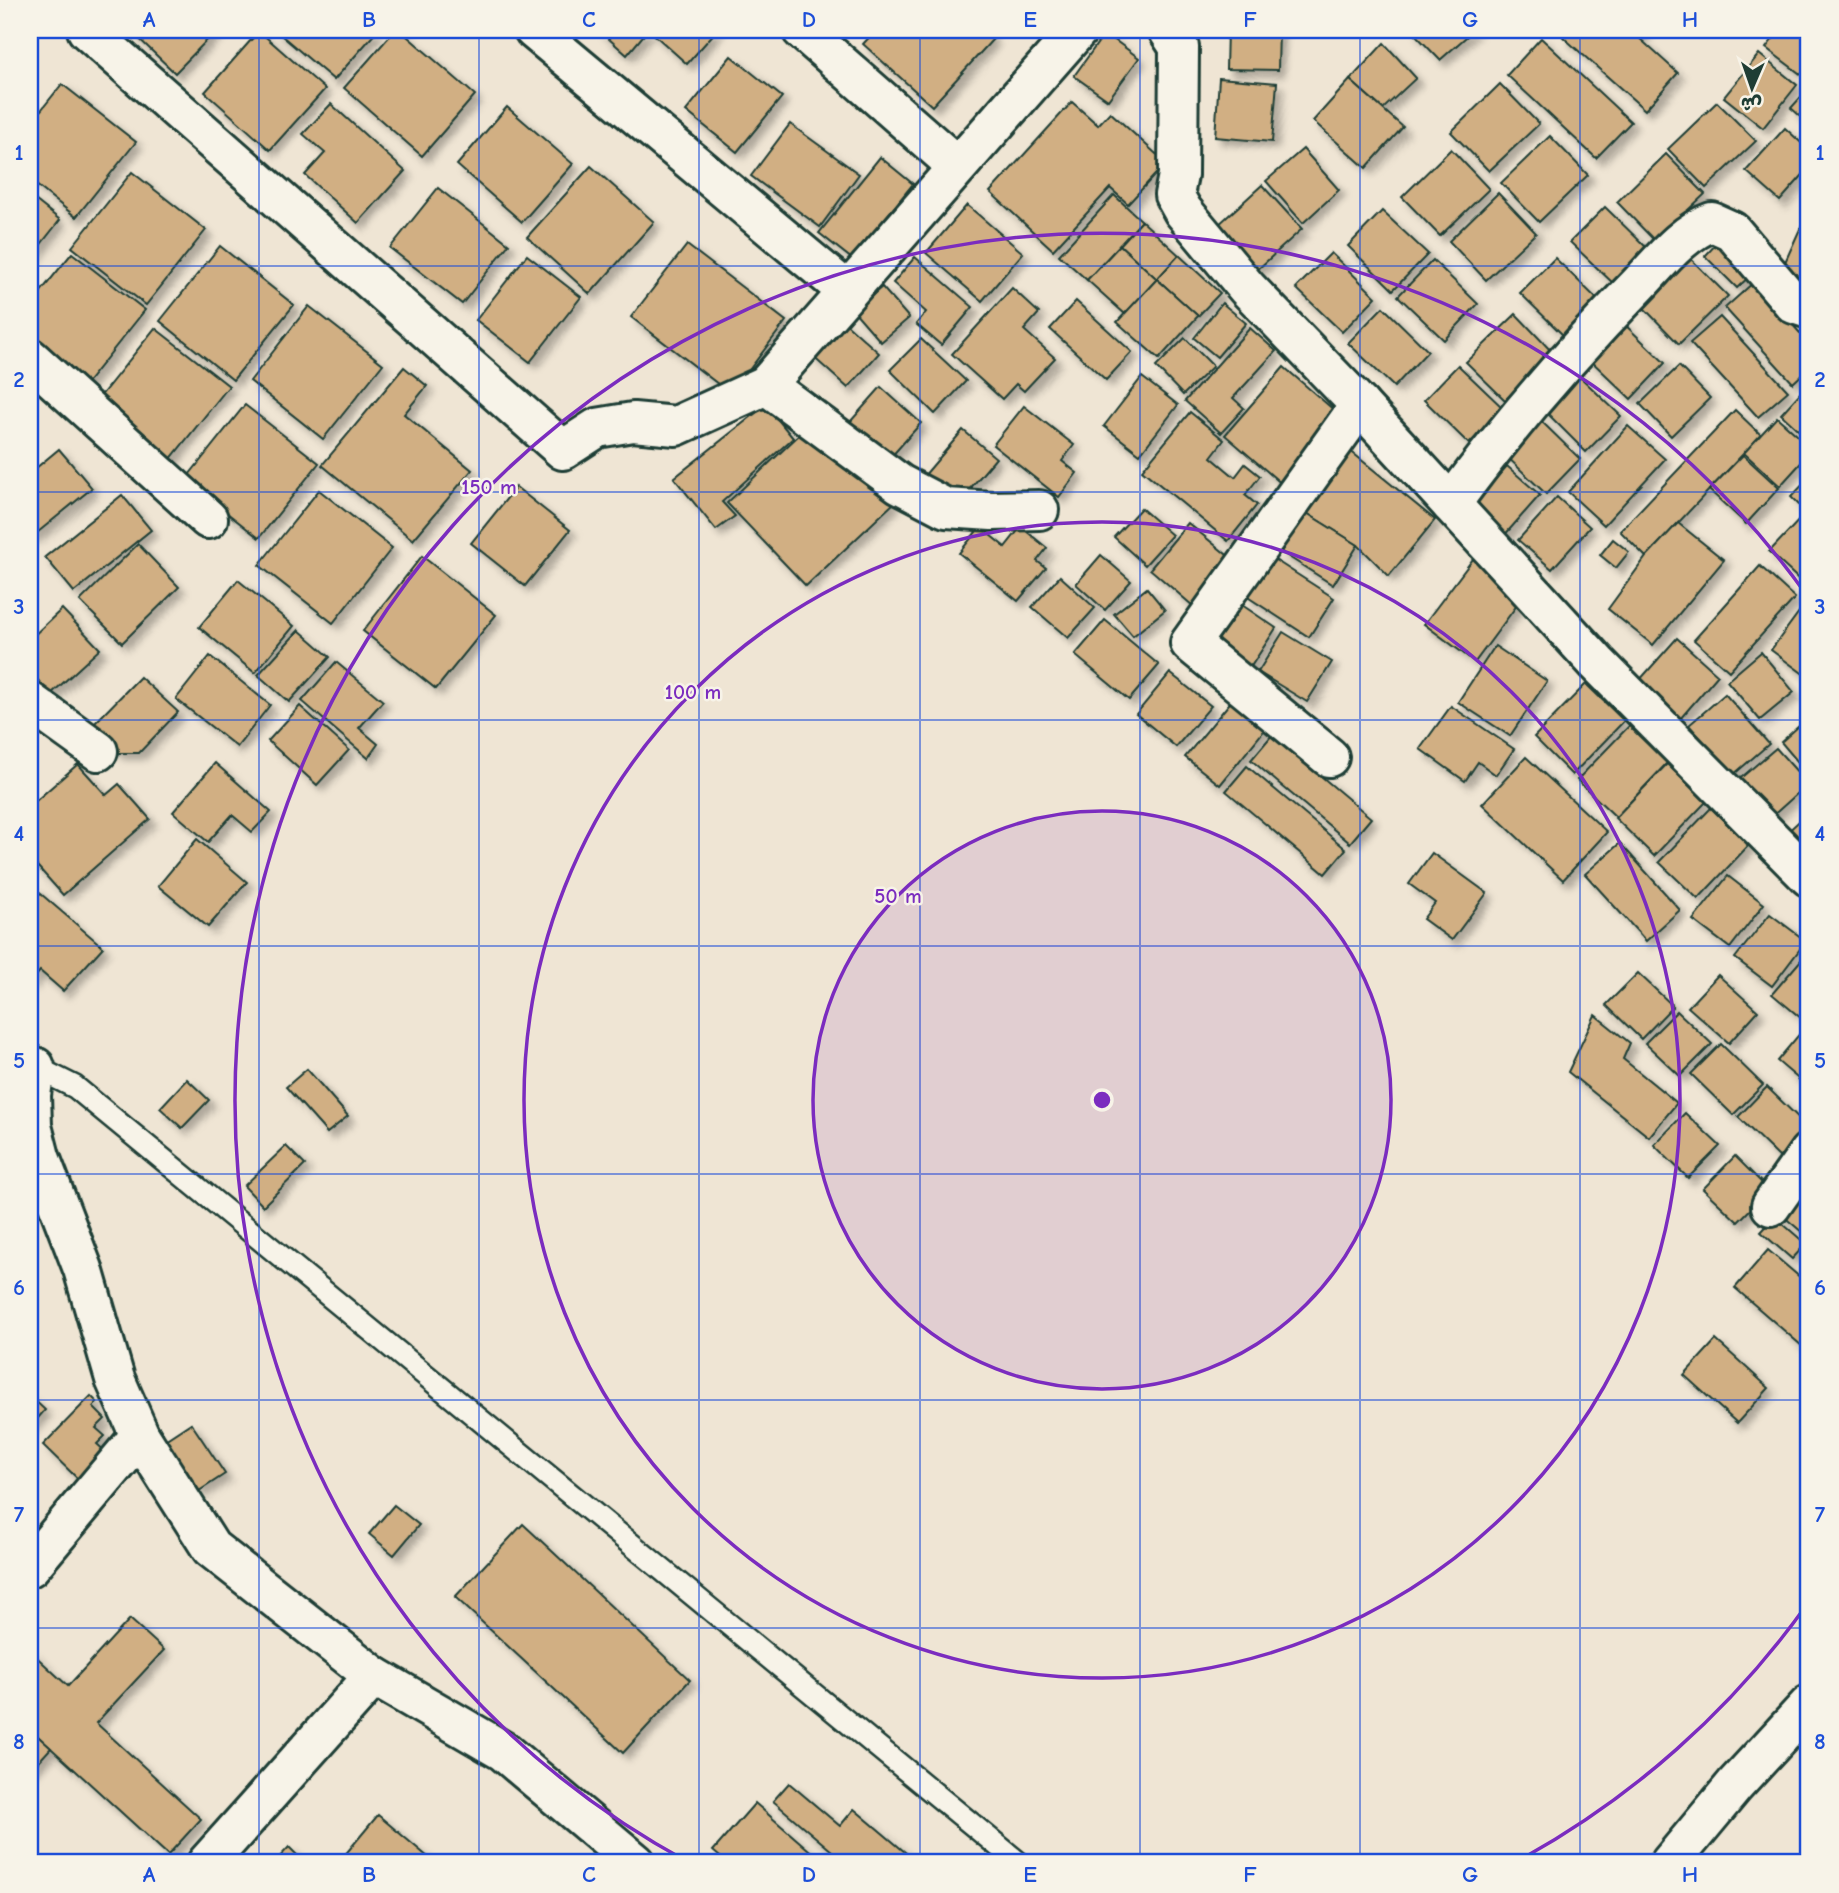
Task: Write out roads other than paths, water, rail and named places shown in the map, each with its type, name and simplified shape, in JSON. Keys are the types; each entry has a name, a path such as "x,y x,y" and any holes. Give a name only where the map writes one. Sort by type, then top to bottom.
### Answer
{"street":[{"path":"87,30 563,450 597,428 633,422 676,426 766,385 1079,30"},
{"path":"534,30 847,291"},
{"path":"802,30 957,166"},
{"path":"1168,30 1179,47 1178,174 1174,195 1183,211 1247,288 1360,405 1597,663 1809,877"},
{"path":"1451,504 1490,451 1562,366 1667,255 1700,226 1712,222 1732,231 1794,304 1809,309"},
{"path":"30,358 208,519"},
{"path":"766,385 900,484 946,508 1038,510"},
{"path":"1329,757 1190,643 1360,405"},
{"path":"30,702 98,751"},
{"path":"32,1066 32,1126 40,1157 83,1269 115,1379 140,1436 211,1548 374,1676 503,1751 636,1863"},
{"path":"1771,1206 1809,1152"},
{"path":"30,1567 140,1436"},
{"path":"207,1863 374,1676"},
{"path":"1670,1863 1735,1785 1809,1704"}],"lane":[{"path":"32,1066 75,1087 85,1095 1019,1863"}]}
